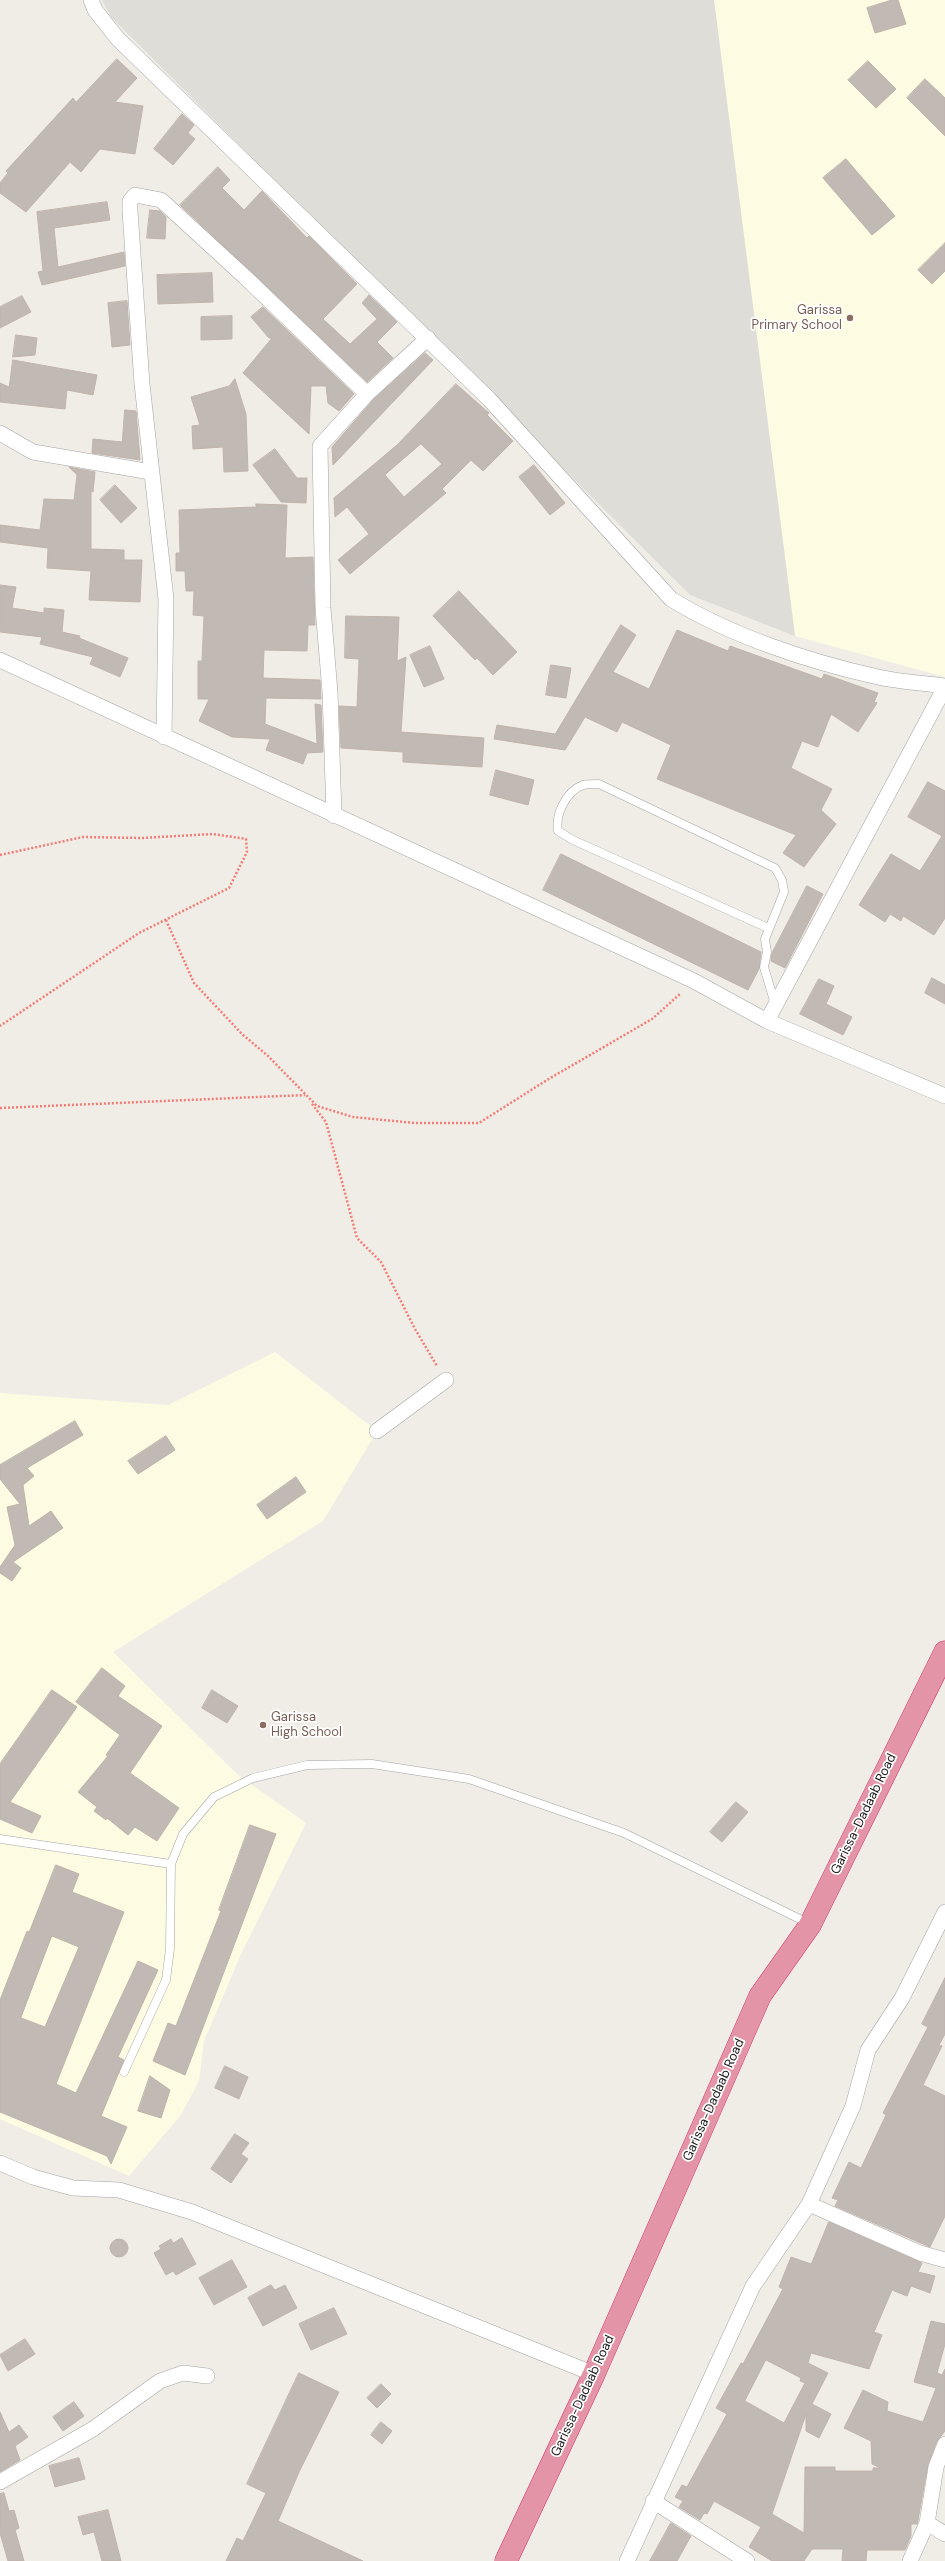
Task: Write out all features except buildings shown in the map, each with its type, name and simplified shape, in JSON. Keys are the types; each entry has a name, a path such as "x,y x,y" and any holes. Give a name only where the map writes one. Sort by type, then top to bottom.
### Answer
{"highway":[{"name":"Garissa-Dadaab Road","path":"506,2561 594,2374 760,1996 810,1925 945,1652"}],"street":[{"path":"91,0 95,10 118,39 428,338 489,399 671,599 699,616 793,653 879,678 945,686 767,1021"},
{"path":"164,737 166,599 151,472 130,200 135,195 160,200 245,277 367,394"},
{"path":"334,816 330,692 323,608 320,446 367,394 428,338"},
{"path":"0,433 33,452 151,472"},
{"path":"0,660 334,816 694,981 767,1021 945,1096"},
{"path":"377,1431 446,1380"},
{"path":"627,2561 653,2501 753,2286 808,2204 853,2106 868,2050 902,1998 945,1912"},
{"path":"0,2162 32,2177 73,2188 119,2190 192,2212 594,2374"},
{"path":"808,2204 920,2253 945,2260"},
{"path":"0,2482 94,2429 160,2381 183,2373 207,2376"},
{"path":"910,2561 927,2523 936,2467 945,2444"},
{"path":"653,2501 747,2561"},
{"path":"927,2523 945,2534"}],"lane":[{"path":"768,928 558,832 556,821 560,811 572,792 584,785 599,784 775,868 782,880 784,892 768,928 765,939 767,952 764,967 776,1004"},
{"path":"124,2072 166,1980 170,1949 171,1864 183,1834 214,1797 253,1778 307,1765 372,1764 469,1779 624,1833 810,1925"},
{"path":"0,1839 171,1864"}],"path":[{"path":"0,855 83,837 142,838 213,834 246,839 247,852 229,888 139,933 0,1026"},
{"path":"166,920 194,983 242,1034 268,1056 317,1106 353,1117 415,1123 479,1122 547,1080 652,1019 694,981"},
{"path":"0,1108 306,1095"},
{"path":"306,1095 326,1122 357,1238 382,1262 415,1329 446,1380"}],"shaded area":[{"path":"102,0 714,0 795,636 690,595 111,17"},
{"name":"Garissa Primary School","path":"714,0 945,0 945,677 795,636"},
{"path":"275,1352 377,1431 323,1521 113,1652 238,1775 306,1823 241,1954 204,2041 199,2081 181,2115 129,2176 0,2119 0,1393 168,1405"}],"place":[{"name":"Garissa Primary School","path":"850,318"},
{"name":"Garissa High School","path":"263,1725"}]}
